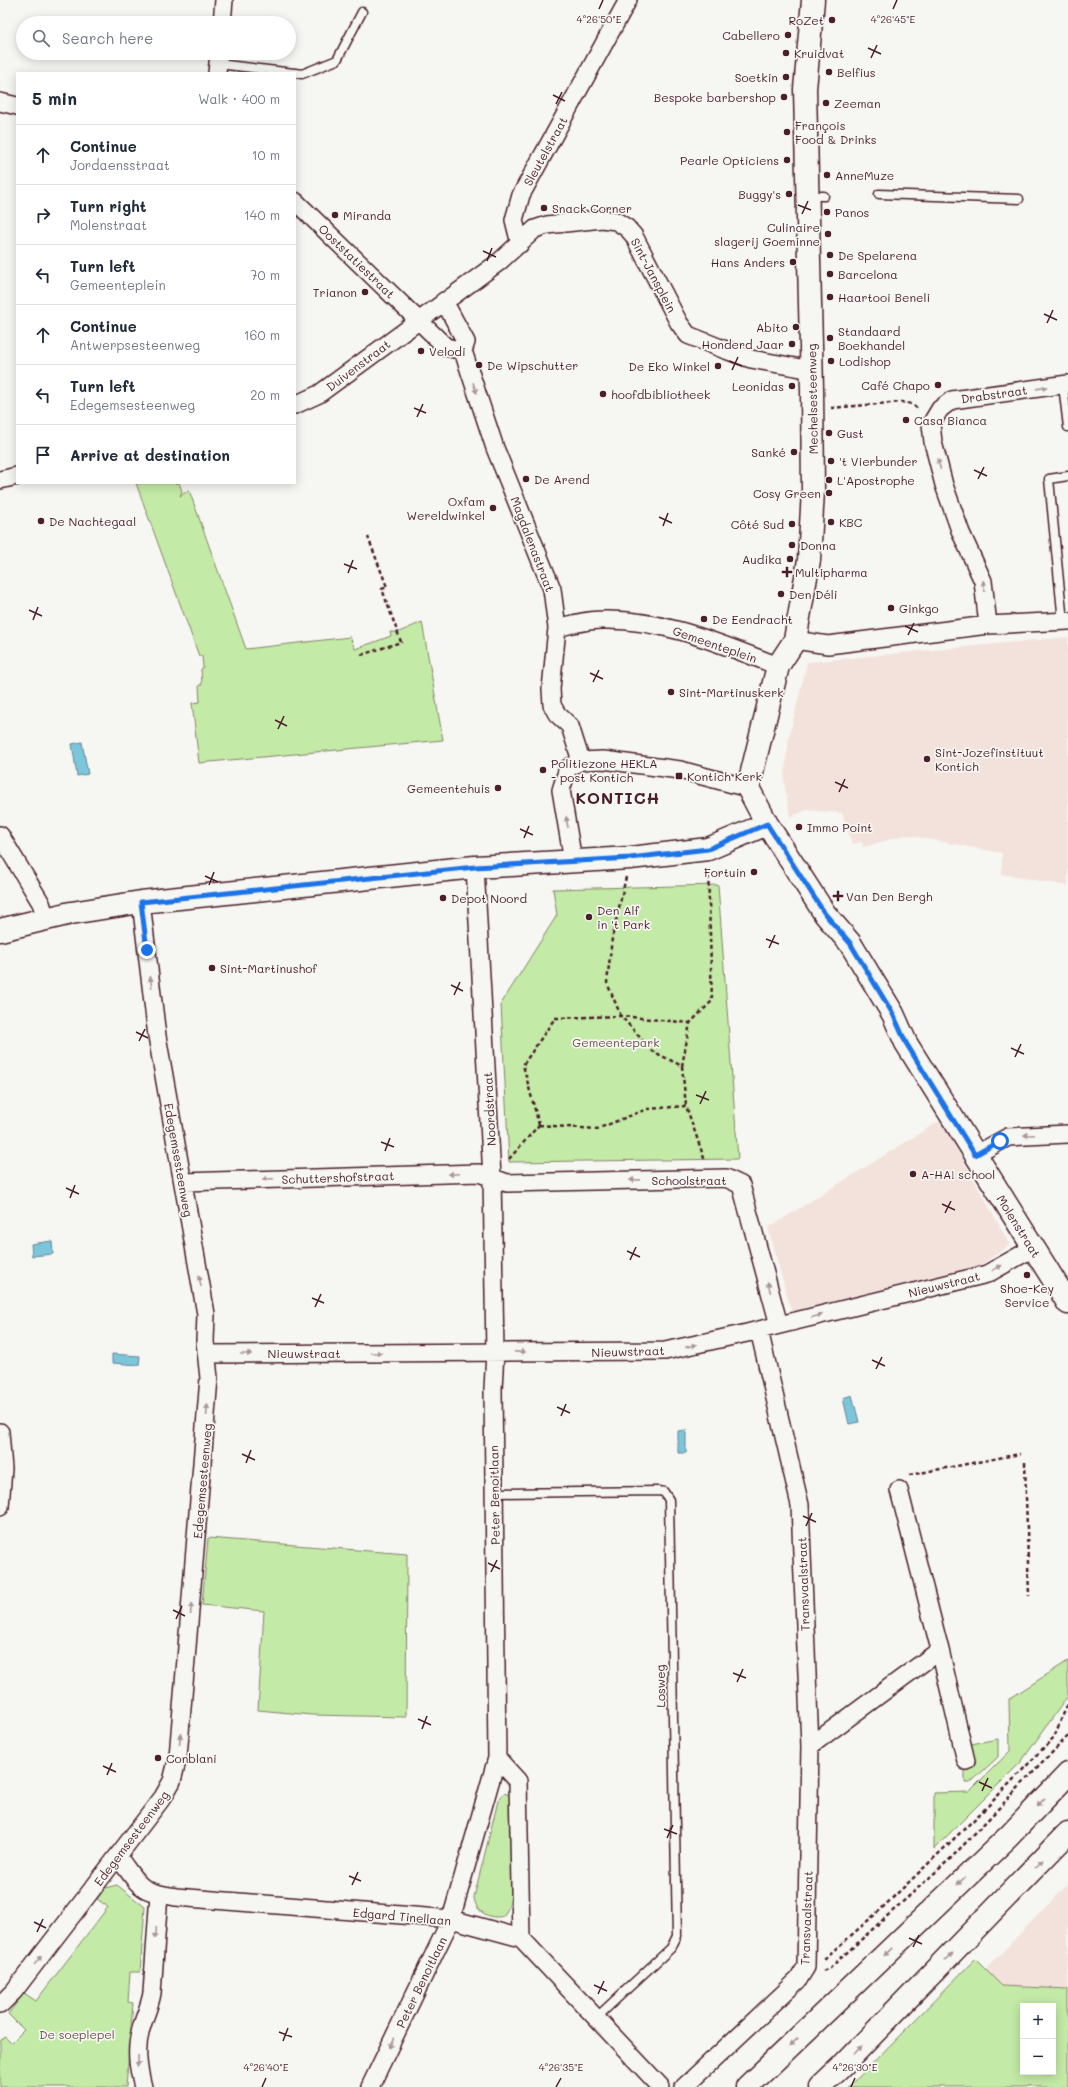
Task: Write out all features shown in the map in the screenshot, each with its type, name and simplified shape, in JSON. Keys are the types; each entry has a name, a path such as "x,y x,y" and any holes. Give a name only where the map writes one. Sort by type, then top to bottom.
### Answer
{"main road":[{"name":"Mechelsesteenweg","path":"748,788 778,666 795,640 809,560 813,491 812,370 816,196 805,88 813,0"},
{"path":"0,930 46,918 141,902 475,867 630,858 708,849 767,824 748,788"},
{"name":"Molenstraat","path":"767,824 825,914 850,943 893,1014 906,1043 1068,1303"},
{"path":"747,2087 1009,1836 1068,1774"},
{"path":"820,2087 843,2066 1068,1833"}],"street":[{"path":"223,16 224,0"},
{"name":"Sleutelstraat","path":"520,244 514,220 520,195 628,0"},
{"path":"0,102 16,106"},
{"name":"Ooststatiestraat","path":"296,202 419,320"},
{"name":"Sint-Jansplein","path":"444,301 498,262 520,244 535,229 547,225 602,219 616,221 634,236 679,323 688,335 703,342 751,359 812,370"},
{"name":"Duivenstraat","path":"296,405 319,394 444,301"},
{"name":"Magdalenastraat","path":"444,301 466,342 463,351 498,454 546,576 554,601 557,628 551,689 552,705 557,714 570,726 581,761"},
{"path":"419,320 446,347 463,351"},
{"name":"Drabstraat","path":"931,424 940,410 952,400 1066,384"},
{"path":"931,424 933,442 947,492 961,533 983,581 988,624"},
{"path":"0,480 16,476"},
{"name":"Gemeenteplein","path":"557,628 601,620 622,620 679,630 741,651 778,666"},
{"path":"795,640 828,645 988,624 1066,622"},
{"path":"573,861 561,790 568,768 581,761 603,760 680,770 748,788"},
{"path":"0,835 40,903 46,918"},
{"name":"Noordstraat","path":"475,867 492,1177 495,1352"},
{"name":"Edegemsesteenweg","path":"0,2005 14,1991 118,1857 169,1788 178,1757 209,1389 206,1314 157,1036 141,902"},
{"path":"975,1155 1004,1138 1014,1136 1068,1134"},
{"name":"Schuttershofstraat","path":"183,1182 479,1173 492,1177"},
{"name":"Schoolstraat","path":"492,1177 507,1183 726,1178 741,1185 779,1325"},
{"name":"Nieuwstraat","path":"207,1354 495,1352 574,1353 665,1351 759,1330 987,1274 1033,1248"},
{"name":"Transvaalstraat","path":"684,2087 802,1974 810,1746 800,1505 759,1330"},
{"name":"Peter Benoitlaan","path":"370,2087 451,1919 497,1758 493,1389 495,1352"},
{"path":"0,1432 3,1469 0,1507"},
{"path":"899,1490 940,1650 966,1761"},
{"path":"810,1746 940,1650"},
{"path":"497,1758 518,1781 521,1938 661,2087"},
{"name":"Edgard Tinellaan","path":"118,1857 140,1886 148,1891 159,1894 451,1919 521,1938"},
{"path":"143,2087 137,2062 140,2031 152,1994 159,1894"}],"lane":[{"path":"296,73 302,74 337,60 362,12"},
{"path":"218,61 288,72"},
{"path":"879,194 1019,199"},
{"path":"1066,384 1068,427"},
{"path":"1066,622 1048,478 1068,476"},
{"name":"Losweg","path":"494,1493 659,1491 664,1492 669,1500 677,1936 670,1948 596,2018"}],"path":[{"path":"812,411 902,402 912,404 931,424"},
{"path":"362,655 401,642 382,589 387,587 368,537"},
{"path":"708,849 707,896 712,1001 690,1023 682,1066 686,1106 712,1179"},
{"path":"630,858 612,938 607,983 621,1016 652,1051 682,1066"},
{"path":"539,1125 523,1065 555,1018 621,1016 690,1023"},
{"path":"539,1125 597,1130 647,1109 686,1106"},
{"path":"492,1177 524,1144 539,1125"},
{"path":"899,1490 897,1477 1020,1454"},
{"path":"1025,1462 1029,1596"},
{"path":"802,1974 826,1958 879,1911 988,1807 1054,1737 1068,1703"},
{"path":"802,1974 831,1967 914,1893 951,1858 1068,1736"}],"shaded area":[{"name":"Sint-Jozefinstituut Kontich","path":"1068,637 1068,886 1002,874 1002,853 906,835 863,847 862,842 852,844 842,813 807,810 790,817 784,780 789,737 807,663"},
{"name":"A-HA! school","path":"941,1120 1010,1245 969,1273 792,1313 768,1228"},
{"path":"1068,1884 1068,1989 1002,1986 985,1970"}],"green space":[{"path":"136,484 179,484 182,491 180,496 189,490 246,649 350,637 355,649 391,636 390,632 399,632 422,622 443,740 199,763 192,703 200,702 199,685 202,685 201,669 203,668 202,656 199,656"},
{"name":"Gemeentepark","path":"718,885 738,1159 509,1162 501,1004 557,915 553,889"},
{"path":"208,1538 407,1554 406,1717 312,1715 258,1710 264,1611 202,1605"},
{"path":"1068,1661 1068,1696 1021,1762 934,1849 934,1793 969,1792 1010,1751 1009,1699"},
{"path":"998,1739 998,1757 970,1783 965,1783 965,1770 971,1764 973,1758 971,1744"},
{"path":"504,1793 510,1795 511,1895 509,1906 504,1916 494,1917 480,1911 474,1897 498,1801"},
{"name":"De soeplepel","path":"117,1885 145,1907 140,1972 130,1972 128,2002 133,2003 126,2087 0,2087 0,2041 5,2037 11,2043 24,2030 8,2014 24,1993 36,2001 108,1907 97,1899 105,1888"},
{"path":"975,1959 1002,1986 1068,1989 1068,2087 849,2087"}],"water":[{"path":"82,742 88,774 77,776 72,744"},
{"path":"52,1241 53,1254 32,1256 31,1244"},
{"path":"112,1354 140,1356 139,1365 112,1363"},
{"path":"852,1395 859,1422 849,1424 843,1398"},
{"path":"686,1430 686,1453 678,1453 678,1431"}],"place":[{"name":"RoZet","path":"832,20"},
{"name":"Cabellero","path":"788,35"},
{"name":"Kruidvat","path":"786,53"},
{"name":"Belfius","path":"829,72"},
{"name":"Soetkin","path":"786,77"},
{"name":"Bespoke barbershop","path":"784,97"},
{"name":"Zeeman","path":"826,103"},
{"name":"François Food & Drinks","path":"787,132"},
{"name":"Pearle Opticiens","path":"787,160"},
{"name":"AnneMuze","path":"827,175"},
{"name":"Buggy's","path":"789,194"},
{"name":"Snack Corner","path":"544,208"},
{"name":"Panos","path":"827,212"},
{"name":"Miranda","path":"335,215"},
{"name":"Culinaire slagerij Goeminne","path":"828,234"},
{"name":"De Spelarena","path":"830,255"},
{"name":"Hans Anders","path":"793,262"},
{"name":"Barcelona","path":"830,274"},
{"name":"Trianon","path":"365,292"},
{"name":"Haartooi Beneli","path":"830,297"},
{"name":"Abito","path":"796,327"},
{"name":"Standaard Boekhandel","path":"830,338"},
{"name":"Honderd Jaar","path":"792,344"},
{"name":"Velodi","path":"421,351"},
{"name":"Lodishop","path":"831,361"},
{"name":"De Wipschutter","path":"479,365"},
{"name":"De Eko Winkel","path":"718,366"},
{"name":"Café Chapo","path":"938,385"},
{"name":"Leonidas","path":"792,386"},
{"name":"hoofdbibliotheek","path":"603,394"},
{"name":"Casa Bianca","path":"906,420"},
{"name":"Gust","path":"829,433"},
{"name":"Sanké","path":"794,452"},
{"name":"'t Vierbunder","path":"831,461"},
{"name":"De Arend","path":"526,479"},
{"name":"L'Apostrophe","path":"829,480"},
{"name":"Cosy Green","path":"829,493"},
{"name":"Oxfam Wereldwinkel","path":"493,508"},
{"name":"De Nachtegaal","path":"41,521"},
{"name":"KBC","path":"831,522"},
{"name":"Côté Sud","path":"792,524"},
{"name":"Donna","path":"792,545"},
{"name":"Audika","path":"790,559"},
{"name":"Multipharma","path":"787,572"},
{"name":"Den Déli","path":"781,594"},
{"name":"Ginkgo","path":"891,608"},
{"name":"De Eendracht","path":"704,619"},
{"name":"Sint-Martinuskerk","path":"671,692"},
{"name":"Sint-Jozefinstituut Kontich","path":"927,759"},
{"name":"Politiezone HEKLA - post Kontich","path":"543,770"},
{"name":"Kontich Kerk","path":"679,776"},
{"name":"Gemeentehuis","path":"498,788"},
{"name":"Immo Point","path":"799,827"},
{"name":"Fortuin","path":"754,872"},
{"name":"Van Den Bergh","path":"838,896"},
{"name":"Depot Noord","path":"443,898"},
{"name":"Den Alf in 't Park","path":"589,917"},
{"name":"Sint-Martinushof","path":"212,968"},
{"name":"A-HA! school","path":"913,1174"},
{"name":"Shoe-Key Service","path":"1027,1275"},
{"name":"Conblani","path":"158,1758"}],"district":[{"name":"KONTICH","path":"618,797"}],"route":[{"path":"147,950 141,902 475,867 630,858 708,849 767,824 825,914 850,943 893,1014 906,1043 975,1155 1000,1141"}]}
